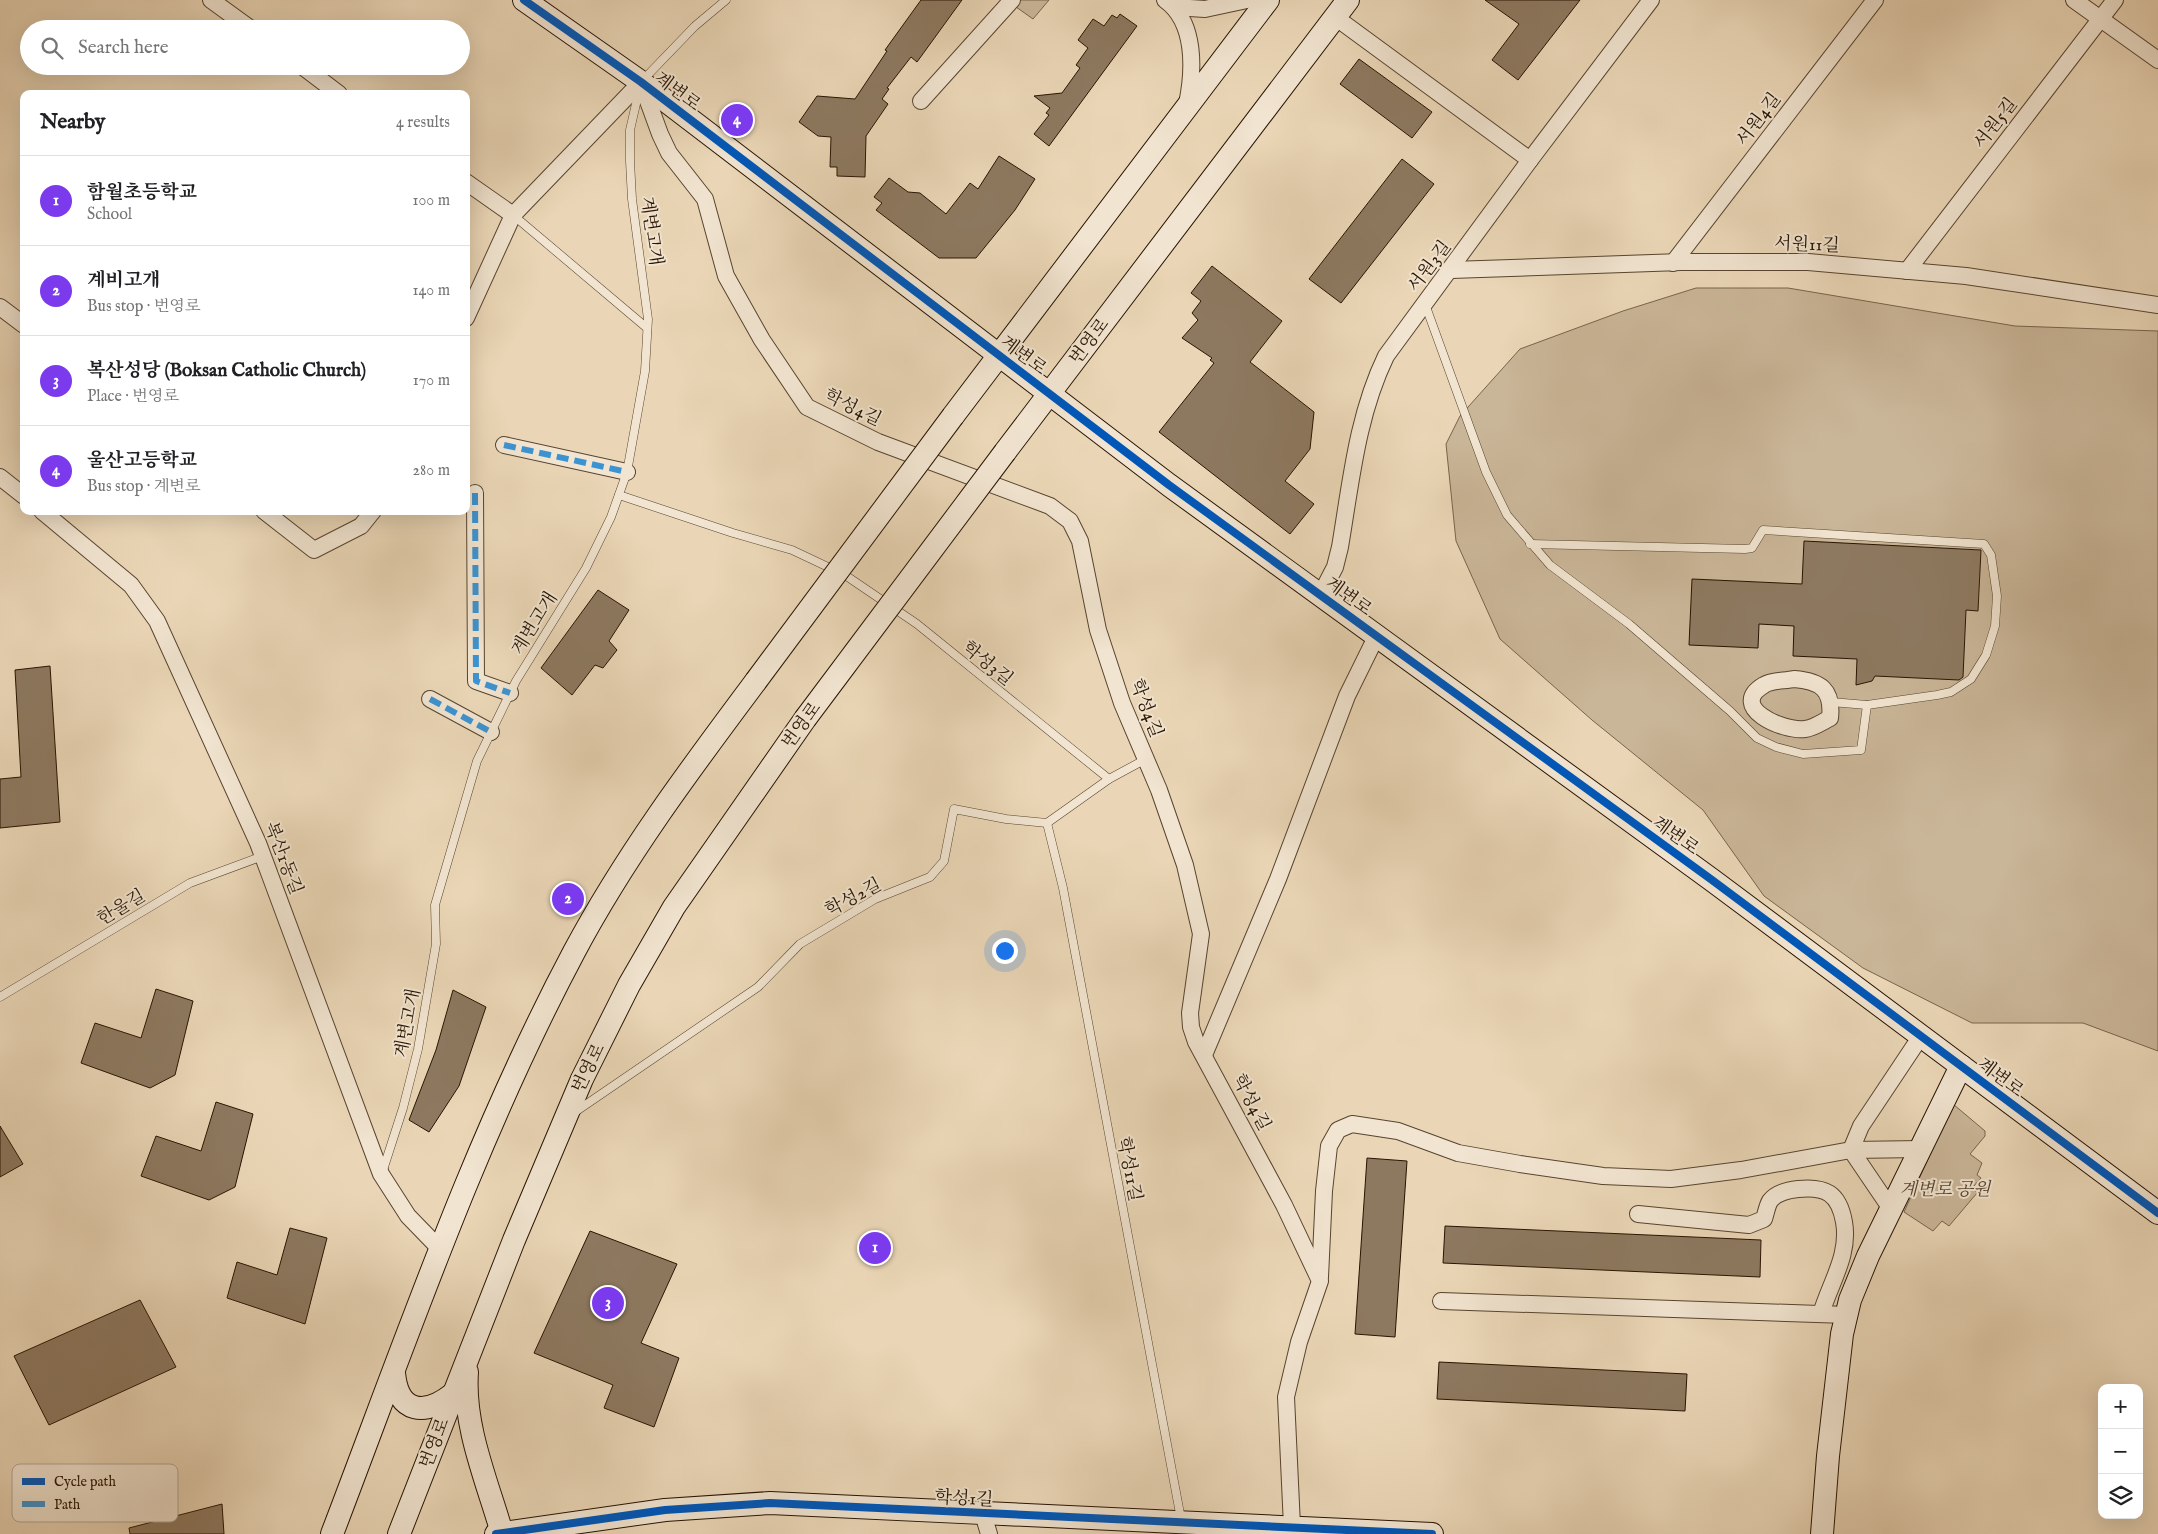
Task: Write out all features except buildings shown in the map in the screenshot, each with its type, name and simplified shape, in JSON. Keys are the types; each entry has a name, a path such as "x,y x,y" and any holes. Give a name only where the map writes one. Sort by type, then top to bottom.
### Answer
{"main road":[{"name":"계변로","path":"524,0 641,82 1169,485 1377,635 2158,1213"},
{"path":"332,1534 486,1135 525,1049 574,951 628,861 685,777 756,681 953,416 1268,0"},
{"name":"번영로","path":"398,1534 468,1356 582,1079 625,994 674,907 805,719 1341,9"},
{"path":"1822,1534 1828,1456 1846,1315 1850,1300 1868,1256 1961,1066"},
{"path":"468,1356 466,1389 469,1420 500,1534"},
{"path":"394,1373 399,1394 404,1402 413,1407 423,1409 435,1406 454,1394"},
{"name":"학성1길","path":"500,1534 665,1510 770,1503 986,1524 1181,1521 1432,1534"}],"street":[{"path":"211,0 238,20"},
{"path":"921,101 1012,0"},
{"path":"1170,3 1204,9 1247,0"},
{"name":"서원3길","path":"1321,594 1335,567 1340,547 1362,416 1372,384 1386,356 1530,160 1651,0"},
{"name":"서원4길","path":"1673,263 1875,0"},
{"path":"2074,0 2158,60"},
{"name":"서원5길","path":"1907,271 2115,0"},
{"path":"1170,3 1186,30 1191,53 1192,78 1186,107"},
{"path":"1341,9 1530,160"},
{"path":"314,75 334,90"},
{"path":"470,309 513,215 641,82"},
{"name":"학성4길","path":"641,82 669,153 705,199 726,276 762,340 807,407 878,442 1050,506 1070,521 1080,541 1098,630 1122,703 1159,790 1185,865 1201,934 1190,1013 1191,1027 1284,1205 1320,1281"},
{"path":"470,184 488,195 513,215"},
{"name":"서원11길","path":"1451,270 1673,263 1808,262 1966,276 2158,305"},
{"path":"0,307 20,322"},
{"path":"504,445 628,472"},
{"path":"0,477 20,493"},
{"path":"475,493 476,681 510,693"},
{"name":"복산1동길","path":"47,515 131,584 157,620 263,856 381,1174 408,1216 441,1250"},
{"path":"269,515 314,550 361,526 370,515"},
{"path":"1204,1055 1278,879 1347,696 1377,635"},
{"path":"1794,679 1812,681 1825,690 1831,702 1830,718 1818,725 1804,729 1780,727 1768,721 1754,709 1752,702 1754,694 1764,684 1794,679"},
{"path":"430,700 491,732"},
{"path":"1851,1150 1861,1126 1921,1036"},
{"path":"1292,1526 1286,1397 1299,1342 1320,1281 1327,1158 1334,1135 1338,1130 1352,1124 1398,1131 1458,1153 1520,1164 1603,1176 1672,1179 1741,1170 1851,1150 1921,1149"},
{"path":"1851,1150 1891,1209"},
{"path":"1638,1214 1749,1225 1764,1219 1768,1203 1774,1196 1784,1192 1818,1188 1828,1192 1837,1200 1841,1209 1845,1238 1839,1269 1828,1290 1821,1314"},
{"path":"1441,1301 1846,1315"}],"lane":[{"path":"641,82 695,26 726,0"},
{"name":"계변고개","path":"381,1174 403,1108 418,1049 436,944 435,905 476,761 510,693 586,568 628,472 645,371 647,328 642,261 632,199 630,161 630,130 641,82"},
{"path":"513,215 647,328"},
{"path":"1425,304 1486,472 1507,515 1550,565 1629,624 1691,677 1757,738 1776,747 1803,754 1861,750 1866,705"},
{"name":"학성3길","path":"619,495 733,533 792,550 845,575 917,624 1109,779"},
{"path":"1530,544 1745,549 1752,548 1763,530 1984,544 1991,555 1997,596 1995,626 1986,655 1971,679 1951,692 1866,705 1831,702"},
{"path":"1047,823 1109,779 1146,759"},
{"name":"학성2길","path":"564,1120 758,987 800,944 875,899 930,877 944,860 954,809 1006,819 1047,823"},
{"name":"학성11길","path":"1047,823 1063,888 1181,1521"},
{"name":"한울길","path":"0,997 190,883 263,856"}],"green space":[{"path":"1011,0 1049,0 1033,19 1009,2"},
{"path":"1696,288 1788,288 2015,326 2158,331 2158,1051 2083,1023 1972,1023 1863,968 1764,896 1703,810 1592,720 1500,639 1456,541 1446,444 1460,416 1520,349 1623,311"},
{"name":"계변로 공원","path":"1953,1104 1985,1131 1985,1136 1970,1154 1982,1163 1977,1175 1981,1178 1973,1187 1977,1193 1949,1226 1942,1221 1933,1231 1904,1212"}],"marked path":[{"path":"504,445 627,472"},
{"path":"475,493 476,681 510,693"},
{"path":"430,699 491,732"}],"cycle path":[{"path":"524,0 641,82 1169,485 1712,880 2158,1213"},
{"path":"496,1534 665,1510 770,1503 1432,1534"}],"place":[{"name":"울산고등학교","path":"737,120"},
{"name":"계비고개","path":"568,899"},
{"name":"함월초등학교","path":"875,1248"},
{"name":"복산성당 (Boksan Catholic Church)","path":"608,1303"}]}
